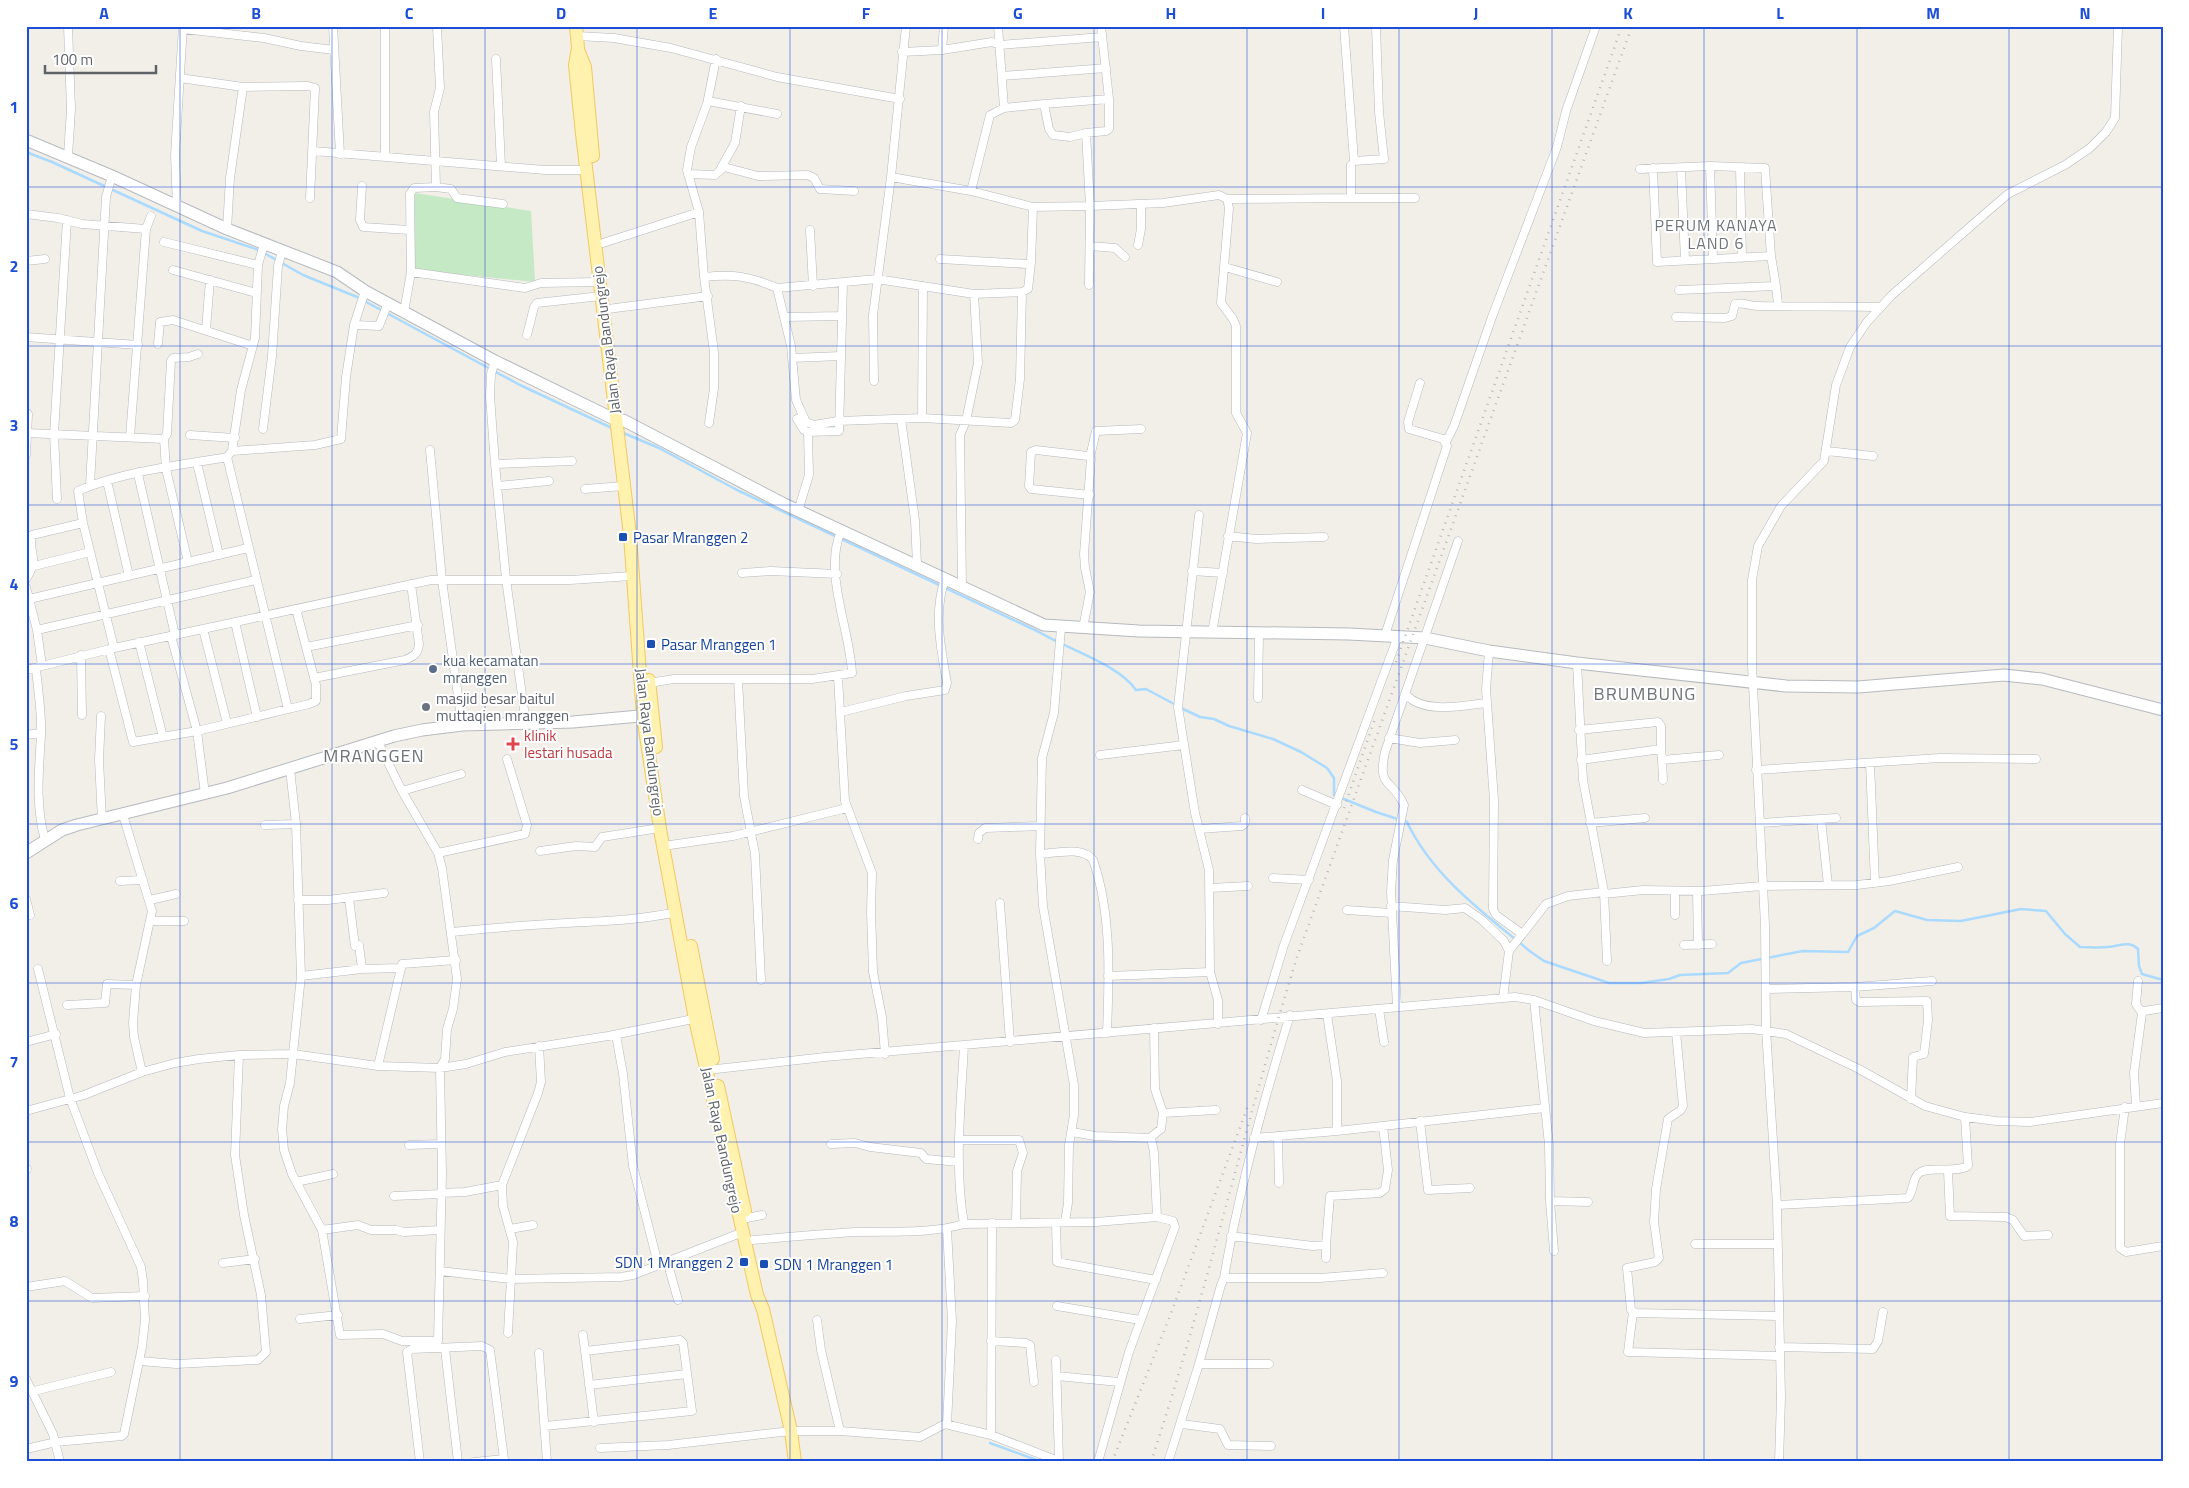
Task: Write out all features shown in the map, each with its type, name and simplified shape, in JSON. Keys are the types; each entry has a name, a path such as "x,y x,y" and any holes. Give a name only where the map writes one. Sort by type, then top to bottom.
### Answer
{"main road":[{"name":"Jalan Raya Bandungrejo","path":"577,37 576,65 586,170 601,296 607,314"},
{"name":"Jalan Raya Bandungrejo","path":"577,37 585,68 603,243 607,314 622,440 660,828 710,1069 748,1236 757,1295 763,1309 791,1431 796,1462"},
{"name":"Jalan Raya Bandungrejo","path":"622,440 632,576 649,683 648,716"},
{"name":"Jalan Raya Bandungrejo","path":"658,793 670,845 700,1018"}],"street":[{"path":"68,26 71,109 68,156"},
{"path":"333,26 340,154"},
{"path":"385,26 385,155"},
{"path":"436,187 435,107 440,88 437,26"},
{"path":"874,380 873,315 900,99 902,52 906,26"},
{"path":"942,50 944,26"},
{"path":"998,26 1004,108"},
{"path":"1044,104 1049,130 1053,135 1070,138 1086,133 1106,131 1110,128 1109,99 1101,26"},
{"path":"1344,26 1354,162 1384,159 1379,112 1376,26"},
{"path":"1388,625 1447,446 1446,442 1454,426 1492,317 1557,147 1566,111 1596,26"},
{"path":"1779,1462 1777,1204 1766,1030 1767,989 1753,682 1752,580 1758,546 1781,506 1817,472 1824,461 1836,385 1850,346 1867,322 1880,307 2008,194 2065,165 2106,132 2115,118 2118,26"},
{"path":"177,207 176,155 183,27 334,50"},
{"path":"577,37 614,38 716,59 777,77 900,99"},
{"path":"902,52 942,50 992,42 1000,45 1102,37"},
{"path":"496,59 501,166"},
{"path":"709,423 714,388 714,352 704,277 699,212 688,174 691,146 708,102 716,59"},
{"path":"1002,76 1106,68"},
{"path":"180,78 243,87 308,86 315,88 310,198"},
{"path":"227,229 230,178 243,87"},
{"path":"971,191 989,118 992,113 1004,108 1109,99"},
{"path":"708,102 742,106 776,114"},
{"path":"688,174 715,175 721,168 735,143 742,106"},
{"path":"1086,133 1090,206 1089,285"},
{"path":"26,140 68,156 111,178 227,229 262,250 282,253 337,272 362,297 404,312 493,367 620,422 798,511 917,564 944,580 1060,633 1083,628 1259,634 1388,625"},
{"path":"313,151 385,155 545,170 586,170"},
{"path":"1351,165 1351,198"},
{"path":"1640,169 1681,169 1710,166 1766,170 1771,256 1778,304"},
{"path":"1710,166 1713,259"},
{"path":"721,168 758,176 808,175 814,178 820,189 854,191"},
{"path":"1653,168 1656,260 1659,262 1771,256"},
{"path":"1740,168 1742,258"},
{"path":"1681,169 1685,260"},
{"path":"891,177 971,191 1033,207 1141,204 1219,195 1227,199 1415,198"},
{"path":"90,485 104,225 106,197 111,178"},
{"path":"362,186 360,220 363,227 409,230"},
{"path":"404,312 411,272 409,230 411,191 414,188 436,187 451,189 457,198 503,204"},
{"path":"1212,633 1247,433 1236,409 1236,326 1234,319 1221,303 1225,267 1227,199"},
{"path":"1138,245 1141,228 1141,204"},
{"path":"704,277 740,275 777,288 877,279 974,294 1022,292 1028,289 1033,207"},
{"path":"603,243 699,212"},
{"path":"26,214 82,224 146,230"},
{"path":"130,437 146,230 151,216"},
{"path":"57,499 54,434 68,220"},
{"path":"810,230 813,286"},
{"path":"164,242 258,265"},
{"path":"1090,246 1115,248 1125,257"},
{"path":"262,250 258,265 253,346 241,390 235,438 230,454 248,548 288,709"},
{"path":"263,429 272,356 278,266 282,253"},
{"path":"26,261 45,259"},
{"path":"940,259 1027,264 1031,262"},
{"path":"1225,267 1277,282"},
{"path":"173,270 256,293"},
{"path":"411,272 521,288 541,283 599,282"},
{"path":"206,329 210,280"},
{"path":"802,417 797,419 804,430 808,432 839,431 843,283"},
{"path":"922,418 923,286"},
{"path":"1679,290 1776,286"},
{"path":"777,288 786,317 796,400 802,417 806,422 814,425 838,421 922,418 1011,423 1017,418 1022,292"},
{"path":"962,587 960,435 966,421 978,363 974,294"},
{"path":"528,335 534,307 537,303 601,296"},
{"path":"607,314 708,296"},
{"path":"296,609 314,678 316,700 288,709 197,731 133,742 83,523 78,491 90,485 197,463 230,454 306,446 341,439 346,377 354,325 362,297"},
{"path":"1676,317 1724,318 1732,316 1735,304 1741,303 1756,306 1778,304 1880,307"},
{"path":"354,325 377,327 387,307"},
{"path":"786,317 842,316"},
{"path":"158,344 160,322 163,320 173,320 206,329 253,346"},
{"path":"26,337 98,344 138,345"},
{"path":"188,562 166,469 164,439 167,434 171,361 173,358 189,357 198,354"},
{"path":"792,358 841,356"},
{"path":"493,367 490,396 497,486 506,579 526,724"},
{"path":"1420,383 1408,422 1409,429 1446,442"},
{"path":"26,412 28,414 26,455"},
{"path":"901,419 915,520 917,564"},
{"path":"1083,628 1090,592 1084,554 1090,495 1090,457 1096,431 1141,429"},
{"path":"798,511 809,475 808,432"},
{"path":"27,433 164,439"},
{"path":"190,435 235,438"},
{"path":"430,450 442,580 462,725"},
{"path":"1090,457 1033,450 1029,486 1031,490 1090,495"},
{"path":"1827,451 1873,456"},
{"path":"495,464 572,461"},
{"path":"197,463 219,555"},
{"path":"138,474 173,635 197,731 205,794"},
{"path":"107,481 129,576"},
{"path":"497,486 549,481"},
{"path":"585,489 624,486"},
{"path":"1199,515 1178,707 1199,829 1209,870 1210,972 1218,1000 1218,1024"},
{"path":"26,578 34,566 32,535 83,523"},
{"path":"649,683 674,679 838,677 852,673 839,605 835,552 841,530"},
{"path":"1228,536 1256,539 1324,537"},
{"path":"1397,1007 1391,909 1393,860 1404,809 1403,801 1381,773 1390,738 1458,541"},
{"path":"29,599 248,548"},
{"path":"34,566 90,552"},
{"path":"742,573 771,571 837,574"},
{"path":"1192,571 1223,574"},
{"path":"26,670 111,648 411,584 442,580 570,580 632,576"},
{"path":"37,630 256,580"},
{"path":"841,712 906,696 945,690 947,683 939,625 940,590 944,580"},
{"path":"314,678 405,660 414,656 418,651 418,625 411,584"},
{"path":"26,587 37,630 41,733 38,761 38,805 45,840"},
{"path":"235,622 257,717"},
{"path":"306,647 418,625"},
{"path":"1388,625 1398,636 1425,638 1489,651 1577,663 1786,686 1858,687 2004,675 2042,678 2163,710"},
{"path":"203,629 227,723"},
{"path":"1060,633 1054,713 1042,758 1040,854 1043,906 1074,1085 1072,1132 1069,1145 1068,1203 1065,1222"},
{"path":"1258,698 1259,634"},
{"path":"1261,1020 1278,960 1398,636"},
{"path":"139,642 163,738"},
{"path":"1489,651 1486,703 1494,800 1493,910 1522,934"},
{"path":"81,655 82,715"},
{"path":"1577,663 1581,760 1590,823 1596,844 1604,893 1607,961"},
{"path":"838,677 844,790 847,808 872,873 871,911 874,972 882,1017 885,1054"},
{"path":"738,679 744,796 755,854 761,980"},
{"path":"1406,695 1412,702 1440,707 1486,703"},
{"path":"101,716 99,760 102,820"},
{"path":"26,853 62,830 205,794 422,730 462,725 526,724 648,716"},
{"path":"1579,730 1658,722 1660,726 1664,780"},
{"path":"26,735 41,733"},
{"path":"1390,738 1420,743 1455,740"},
{"path":"290,769 296,824 301,976 293,1054 282,1129 288,1163 322,1230 340,1334 383,1334 402,1341 438,1341 440,1068 445,1059 447,1029 453,1009 457,979 456,960 438,853 402,791 378,742"},
{"path":"1100,755 1184,745"},
{"path":"1581,760 1661,749"},
{"path":"1662,760 1720,755"},
{"path":"1756,770 1940,758 2036,759"},
{"path":"438,853 525,834 527,826 507,759"},
{"path":"1870,763 1875,883"},
{"path":"402,791 461,774"},
{"path":"1302,790 1337,803"},
{"path":"670,845 751,832 847,808"},
{"path":"123,815 150,900 151,921 136,985 134,1037 142,1072"},
{"path":"1199,829 1242,826 1245,823 1245,818"},
{"path":"1590,823 1645,818"},
{"path":"1760,824 1836,818"},
{"path":"1821,819 1828,885"},
{"path":"265,825 296,824"},
{"path":"978,839 979,833 985,828 1040,826"},
{"path":"540,851 576,846 595,847 602,837 660,828"},
{"path":"1040,854 1080,852 1094,860 1105,913 1108,976 1107,1033"},
{"path":"1503,998 1511,949 1546,904 1568,896 1621,891 1697,891 1762,886 1875,883 1958,867"},
{"path":"1273,878 1308,880"},
{"path":"120,881 143,880"},
{"path":"1210,888 1248,886"},
{"path":"1674,891 1675,915"},
{"path":"1697,891 1698,945"},
{"path":"298,900 350,898 384,893"},
{"path":"150,900 176,894"},
{"path":"350,898 355,946 359,945 362,969"},
{"path":"26,899 30,915"},
{"path":"1000,903 1010,1042"},
{"path":"1348,910 1445,910 1464,908 1488,925 1511,949"},
{"path":"452,932 501,927 615,922 647,919 677,912"},
{"path":"151,921 184,921"},
{"path":"1684,945 1712,944"},
{"path":"378,1066 400,968 405,962 438,963 456,960"},
{"path":"301,976 362,969 400,968"},
{"path":"26,1449 56,1442 122,1436 140,1361 145,1320 145,1296 141,1267 98,1173 70,1098 56,1034 38,969"},
{"path":"1108,976 1210,972"},
{"path":"1767,989 1855,987 1932,981"},
{"path":"2136,1106 2134,1073 2142,1013 2136,1004 2138,981"},
{"path":"68,1005 105,1003 107,999 105,987 109,984 136,985"},
{"path":"1855,987 1855,999 1859,1002 1927,1001 1928,1020 1924,1054 1913,1057 1911,1099"},
{"path":"710,1069 1503,998 1534,1000 1594,1021 1637,1031 1766,1030 1786,1034 1837,1058 1911,1099 1934,1109 1996,1122 2030,1122 2163,1102"},
{"path":"1534,1000 1550,1154 1550,1201 1554,1251"},
{"path":"2142,1013 2163,1008"},
{"path":"1379,1009 1384,1042"},
{"path":"1328,1014 1337,1081 1337,1131"},
{"path":"1168,1462 1182,1424 1220,1285 1224,1278 1231,1236 1254,1138 1290,1016"},
{"path":"26,1111 70,1098 142,1072 175,1063 239,1056 293,1054 378,1066 440,1068 466,1064 505,1052 616,1035 700,1018"},
{"path":"1072,1132 1095,1136 1151,1137 1161,1129 1163,1113 1155,1089 1154,1028"},
{"path":"1676,1032 1683,1106 1681,1110 1668,1119 1657,1181 1654,1222 1659,1258 1655,1262 1627,1268 1633,1312 1628,1352 1779,1356"},
{"path":"26,1042 56,1034"},
{"path":"616,1035 623,1074 632,1166 658,1264"},
{"path":"508,1333 513,1242 503,1206 502,1185 541,1082 539,1046"},
{"path":"964,1046 959,1140 959,1198 964,1224"},
{"path":"140,1361 206,1363 262,1358 266,1352 255,1259 244,1215 235,1155 239,1056"},
{"path":"1254,1138 1337,1131 1545,1108"},
{"path":"2125,1108 2120,1144 2120,1248 2126,1252 2163,1246"},
{"path":"1163,1113 1216,1110"},
{"path":"1777,1204 1904,1199 1911,1195 1919,1173 1935,1170 1948,1171 1966,1167 1969,1164 1965,1117"},
{"path":"1420,1121 1428,1190 1470,1188"},
{"path":"1326,1258 1330,1196 1380,1193 1385,1189 1388,1170 1383,1126"},
{"path":"1278,1136 1279,1183"},
{"path":"1151,1137 1154,1152 1157,1217"},
{"path":"959,1140 1019,1140 1023,1153 1017,1171 1016,1223"},
{"path":"831,1144 855,1142 877,1148 921,1153 926,1160 959,1162"},
{"path":"409,1144 440,1144"},
{"path":"1948,1171 1950,1216 2006,1216 2013,1220 2024,1236 2048,1235"},
{"path":"296,1182 333,1174"},
{"path":"394,1196 464,1192 502,1185"},
{"path":"1550,1201 1588,1202"},
{"path":"743,1214 762,1215"},
{"path":"440,1272 511,1279 621,1277 633,1276 658,1264 748,1236 947,1229 964,1224 1056,1224 1157,1217 1173,1221 1176,1225 1119,1382 1098,1462"},
{"path":"992,1223 992,1435"},
{"path":"1056,1224 1056,1262 1156,1280"},
{"path":"322,1230 358,1225 371,1230 392,1229 404,1232 439,1230"},
{"path":"510,1229 533,1225"},
{"path":"947,1229 952,1321 947,1424"},
{"path":"1231,1236 1313,1246 1326,1245"},
{"path":"1695,1244 1776,1244"},
{"path":"223,1263 255,1259"},
{"path":"667,1261 678,1300"},
{"path":"1224,1278 1320,1278 1383,1273"},
{"path":"26,1287 65,1281 92,1298 145,1296"},
{"path":"1057,1306 1140,1320"},
{"path":"1633,1312 1778,1316"},
{"path":"1779,1347 1873,1349 1878,1341 1884,1312"},
{"path":"300,1318 338,1315"},
{"path":"817,1320 821,1350 840,1431"},
{"path":"583,1336 594,1422"},
{"path":"545,1426 690,1412 692,1410 683,1342 680,1340 585,1351"},
{"path":"991,1341 1026,1343 1030,1345 1034,1382"},
{"path":"420,1462 407,1352 412,1349 482,1346 490,1350 504,1460 474,1462"},
{"path":"445,1349 458,1462"},
{"path":"539,1353 547,1462"},
{"path":"600,1448 677,1444 791,1431 840,1431 920,1437 942,1424 947,1424 992,1435 1060,1461 1056,1360"},
{"path":"1199,1364 1269,1364"},
{"path":"34,1391 111,1372"},
{"path":"589,1385 687,1374"},
{"path":"1057,1376 1119,1382"},
{"path":"26,1379 34,1391 56,1442 60,1462"},
{"path":"1182,1424 1220,1429 1225,1442 1232,1447 1271,1446"}],"green space":[{"path":"415,193 531,211 535,282 414,270"}],"waterway":[{"path":"26,152 52,162 202,231 259,250"},
{"path":"264,253 303,275 357,297 520,385 614,429"},
{"path":"621,432 659,448 737,490 1039,632 1117,672 1136,690 1146,689 1176,705"},
{"path":"1181,708 1200,717 1214,719 1229,726 1273,739 1301,752 1327,768 1334,778 1334,795 1407,822 1418,842 1446,877 1478,909 1531,952 1544,961 1609,983 1641,983 1669,979 1680,975 1728,973 1741,963 1803,951 1848,952 1857,936 1874,928 1895,911 1927,920 1961,921 2021,909 2046,911 2065,934 2080,947 2105,947 2124,944 2135,946 2138,949 2139,966 2142,974 2163,980"},
{"path":"990,1443 1042,1462"}],"railway":[{"path":"1396,662 1622,26"},
{"path":"1151,1462 1190,1336 1297,957 1632,26"},
{"path":"1344,808 1376,716"},
{"path":"1112,1462 1170,1316 1249,1103"}],"place":[{"name":"Pasar Mranggen 2","path":"623,537"},
{"name":"Pasar Mranggen 1","path":"651,644"},
{"name":"kua kecamatan mranggen","path":"433,669"},
{"name":"masjid besar baitul muttaqien mranggen","path":"426,707"},
{"name":"klinik lestari husada","path":"513,744"},
{"name":"SDN 1 Mranggen 2","path":"744,1262"},
{"name":"SDN 1 Mranggen 1","path":"764,1264"}],"district":[{"name":"PERUM KANAYA LAND 6","path":"1716,234"},
{"name":"BRUMBUNG","path":"1645,693"},
{"name":"MRANGGEN","path":"374,755"}]}
